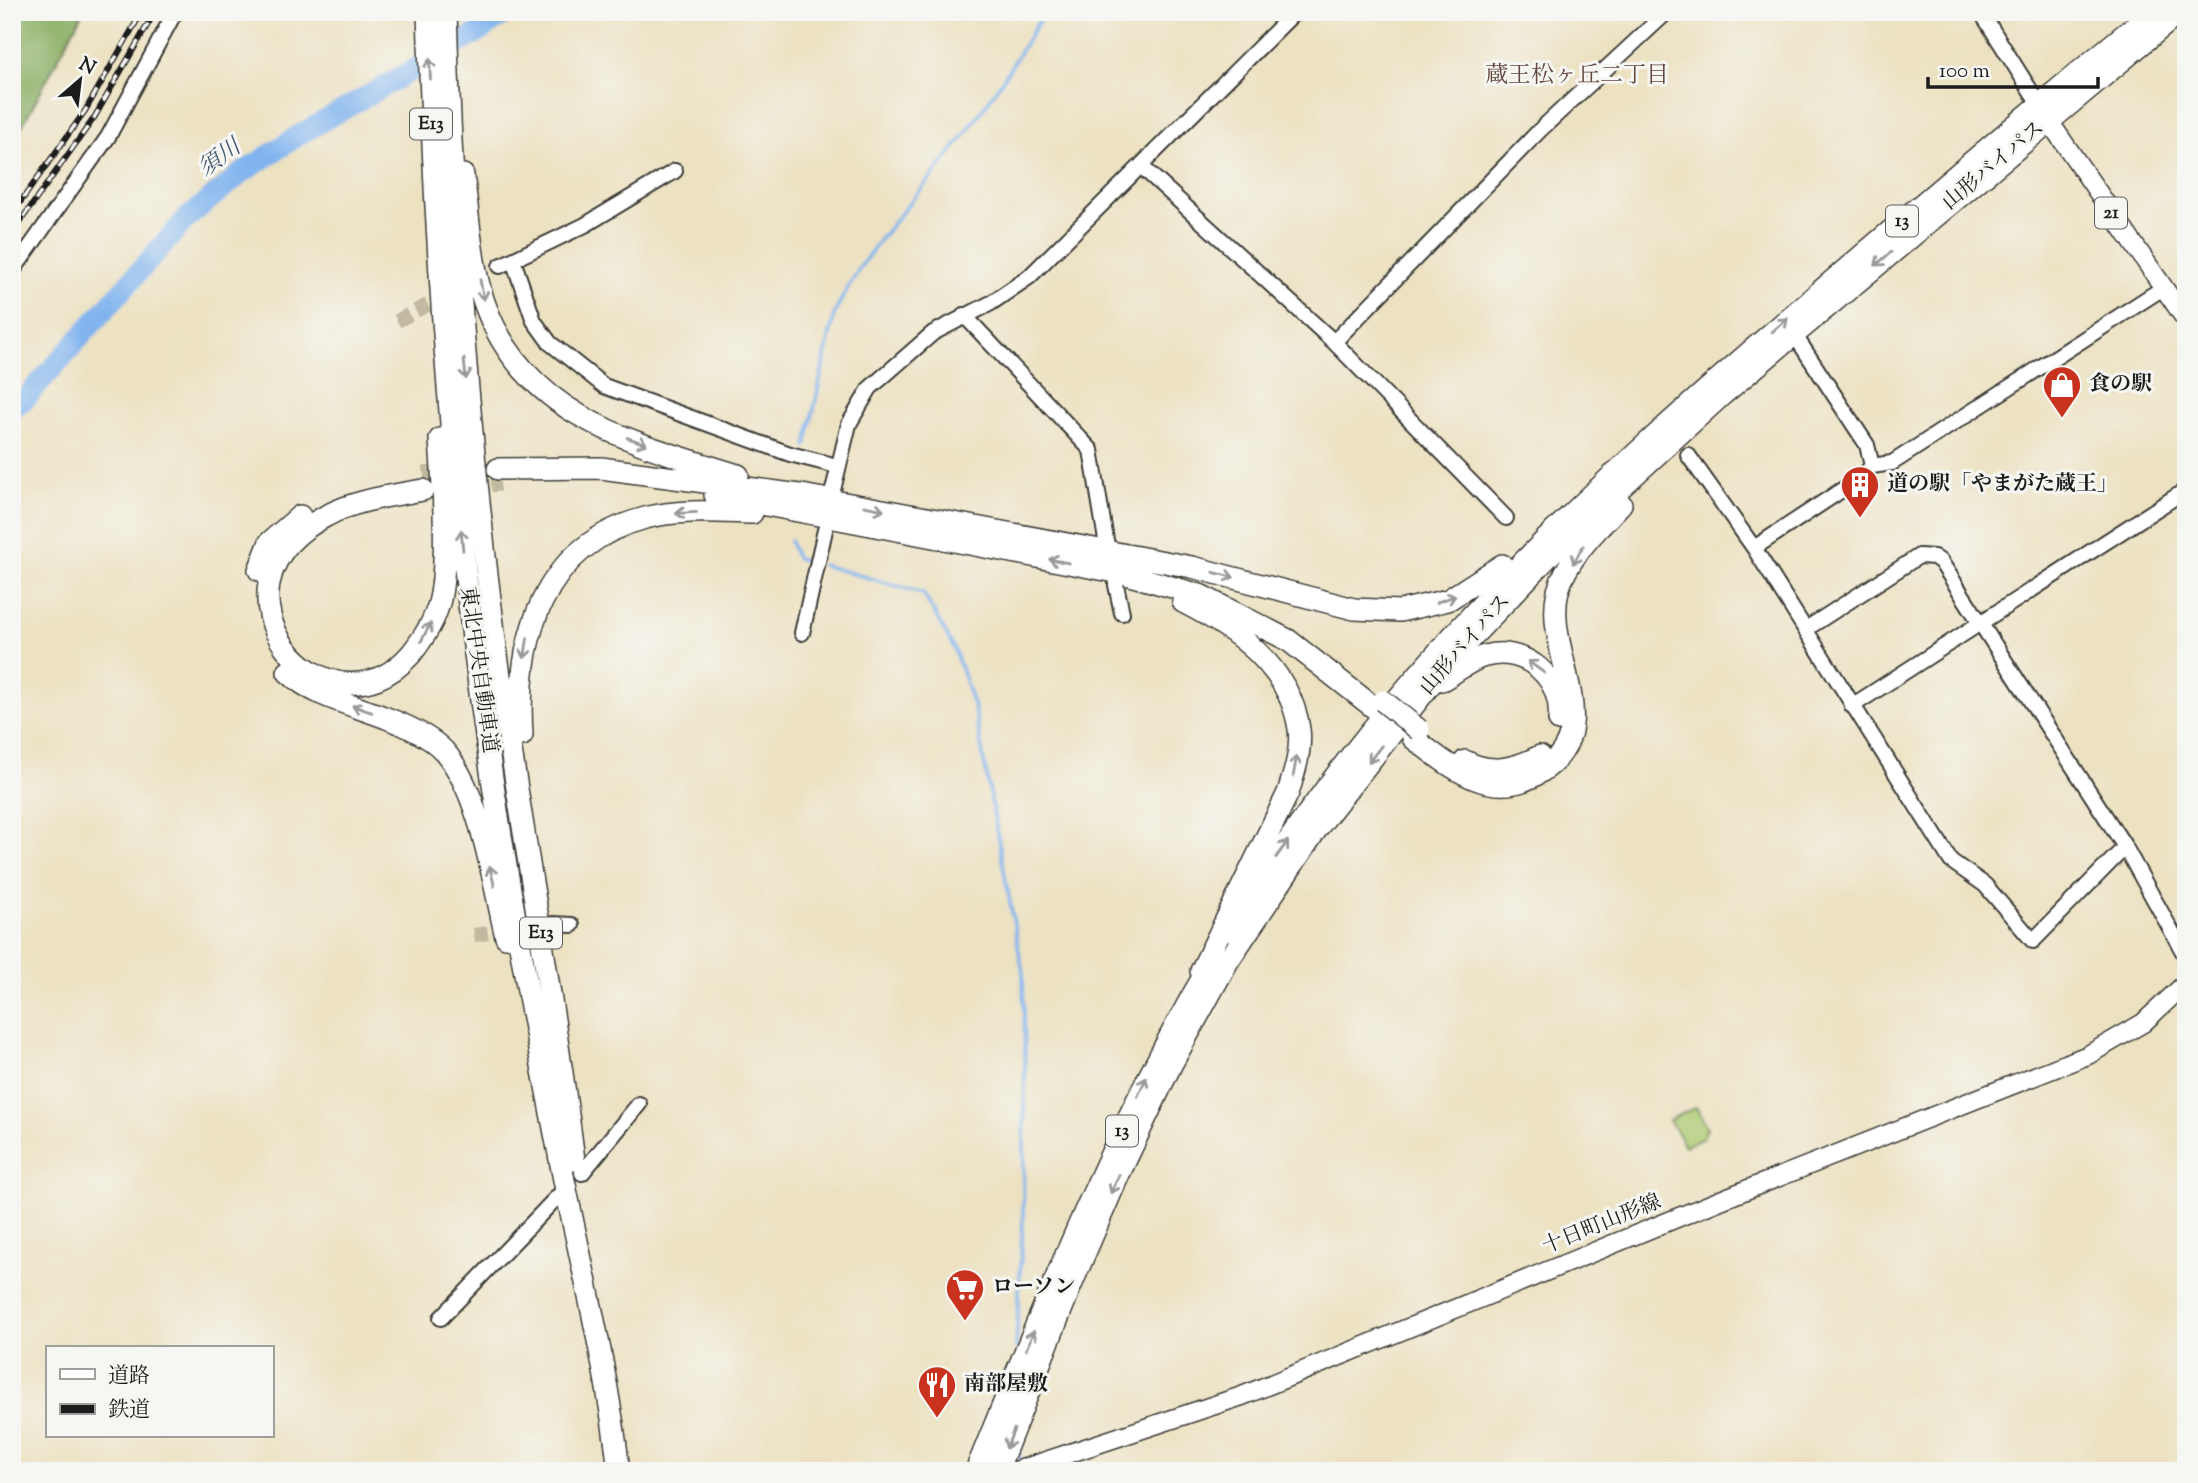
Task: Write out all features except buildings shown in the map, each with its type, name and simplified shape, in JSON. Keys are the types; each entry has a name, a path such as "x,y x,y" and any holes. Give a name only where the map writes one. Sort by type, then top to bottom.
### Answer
{"highway":[{"name":"E13","path":"428,12 432,132 446,231"},
{"name":"東北中央自動車道","path":"447,12 446,231 464,561 499,826 595,1319"},
{"name":"山形バイパス","path":"997,1471 1119,1174 1196,1019 1273,890 1426,690 1503,601 1569,535 1722,395 2043,113 2152,12"},
{"name":"山形バイパス","path":"976,1471 1060,1267 1173,1027 1282,847 1384,714 1491,591 1654,434 2043,113 2180,12"},
{"name":"東北中央自動車道","path":"446,231 464,359 494,632 568,1108 595,1319 619,1471"},
{"path":"446,231 440,445 443,575 439,604 425,638 401,664 372,681 335,682 302,667 281,646 268,618 268,585 279,555 300,532 326,516 352,505 423,484 337,498 296,518 270,542 257,575 254,608 264,643 290,674 328,698 411,728 443,750 465,788 478,819 568,1183"},
{"path":"446,231 502,342 528,376 563,408 604,429 805,505 1200,595 1289,640 1475,780 1493,785 1512,784 1528,779 1555,761 1567,743 1573,720 1572,691 1556,614 1559,590 1582,546 1722,395"},
{"path":"499,475 662,486 1108,550 1192,567 1354,609 1400,611 1448,600 1500,567 1617,457 1654,434"},
{"path":"568,1108 561,1008 530,810 521,710 524,658 528,634 536,613 566,566 585,548 623,527 670,514 805,505"},
{"path":"1108,550 1188,580 1272,620 1296,635 1380,706"},
{"path":"1121,579 1204,612 1250,644 1278,674 1292,704 1300,731 1296,768 1288,793 1173,1027"},
{"path":"1416,734 1475,767 1497,770 1518,768 1544,754 1558,731 1561,708 1556,688 1542,669 1520,656 1501,653 1471,660 1426,690"}],"main road":[{"name":"21","path":"2043,113 2186,320"},
{"name":"十日町山形線","path":"1016,1471 1242,1396 1723,1199 1928,1121 2088,1055 2143,1023 2186,983"}],"street":[{"path":"12,272 107,137 175,12"},
{"path":"833,490 849,424 870,388 933,332 991,303 1029,277 1295,12"},
{"path":"1334,342 1540,130 1667,12"},
{"path":"1981,12 2043,113"},
{"path":"1142,167 1334,342 1506,518"},
{"path":"675,171 585,225 507,263 534,321 550,343 604,386 790,454 837,466"},
{"path":"1754,548 1863,476 1872,466 1892,463 2163,288"},
{"path":"964,315 1091,450 1108,550"},
{"path":"1794,334 1867,445 1872,466"},
{"path":"1688,454 1754,548 1951,861 1985,886 2034,941 2125,847"},
{"path":"1852,706 2186,489"},
{"path":"802,633 825,530"},
{"path":"1806,629 1919,556 1927,555 1941,562 2125,847 2186,957"},
{"path":"1121,579 1122,613"},
{"path":"553,924 572,925"},
{"path":"440,1318 639,1104"}],"green space":[{"path":"12,12 83,12 12,145"},
{"path":"1696,1107 1707,1128 1703,1138 1685,1146 1669,1120"}],"waterway":[{"name":"須川","path":"12,408 25,399 187,218 242,173 299,135 479,32 507,12"},
{"path":"806,446 834,315 845,293 871,251 975,121 1044,12"},
{"path":"790,541 796,558 815,563"},
{"path":"822,565 923,593 954,648 974,707 1023,973 1023,1219 1016,1347"},
{"path":"1018,1443 1020,1460"}],"tunnel":[{"path":"397,321 448,294"},
{"path":"424,477 460,473"},
{"path":"460,485 500,481"},
{"path":"474,935 510,930"}],"railway":[{"path":"12,214 85,111 142,12"},
{"path":"12,233 94,118 155,12"}],"place":[{"name":"食の駅","path":"2062,419"},
{"name":"道の駅「やまがた蔵王」","path":"1860,519"},
{"name":"ローソン","path":"965,1322"},
{"name":"南部屋敷","path":"937,1419"}],"district":[{"name":"蔵王松ヶ丘二丁目","path":"1577,76"}]}
